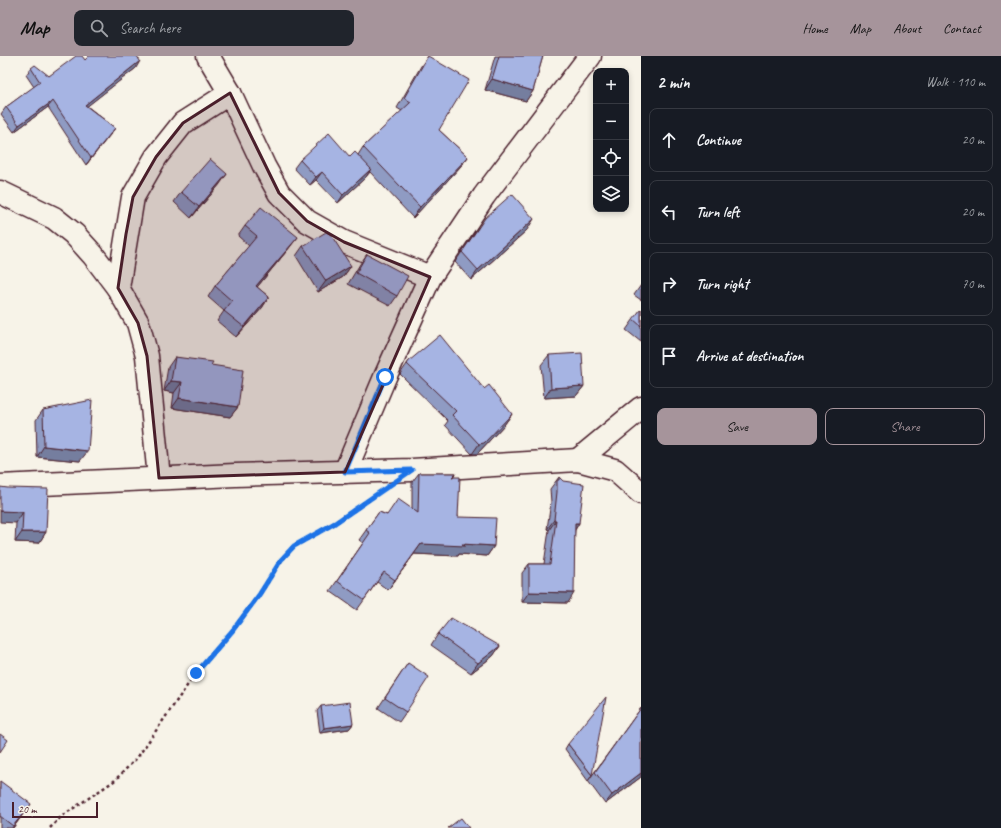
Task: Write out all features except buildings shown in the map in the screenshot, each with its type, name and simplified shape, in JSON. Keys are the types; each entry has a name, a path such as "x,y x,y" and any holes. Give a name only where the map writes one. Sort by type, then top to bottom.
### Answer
{"street":[{"path":"208,56 230,93 264,166 279,193 307,221 344,242 430,277"},
{"path":"345,472 385,377 430,277 484,196 590,56"},
{"path":"118,288 133,197 156,157 183,123 230,93"},
{"path":"0,192 54,218 74,234 93,255 118,288 138,323 147,356 159,478"},
{"path":"578,460 641,408"},
{"path":"0,486 159,478 345,472 578,460 615,470 641,493"}],"path":[{"path":"50,828 62,816 114,781 137,758 196,673 233,630 259,595 281,560 294,546 335,523 378,494"}],"highlighted area":[{"path":"230,93 279,193 307,221 344,242 430,277 345,472 159,478 147,356 138,323 118,288 126,234 133,197 156,157 183,123"}],"route":[{"path":"196,673 233,630 259,595 281,560 294,546 335,523 412,470 345,472 385,377"}]}
